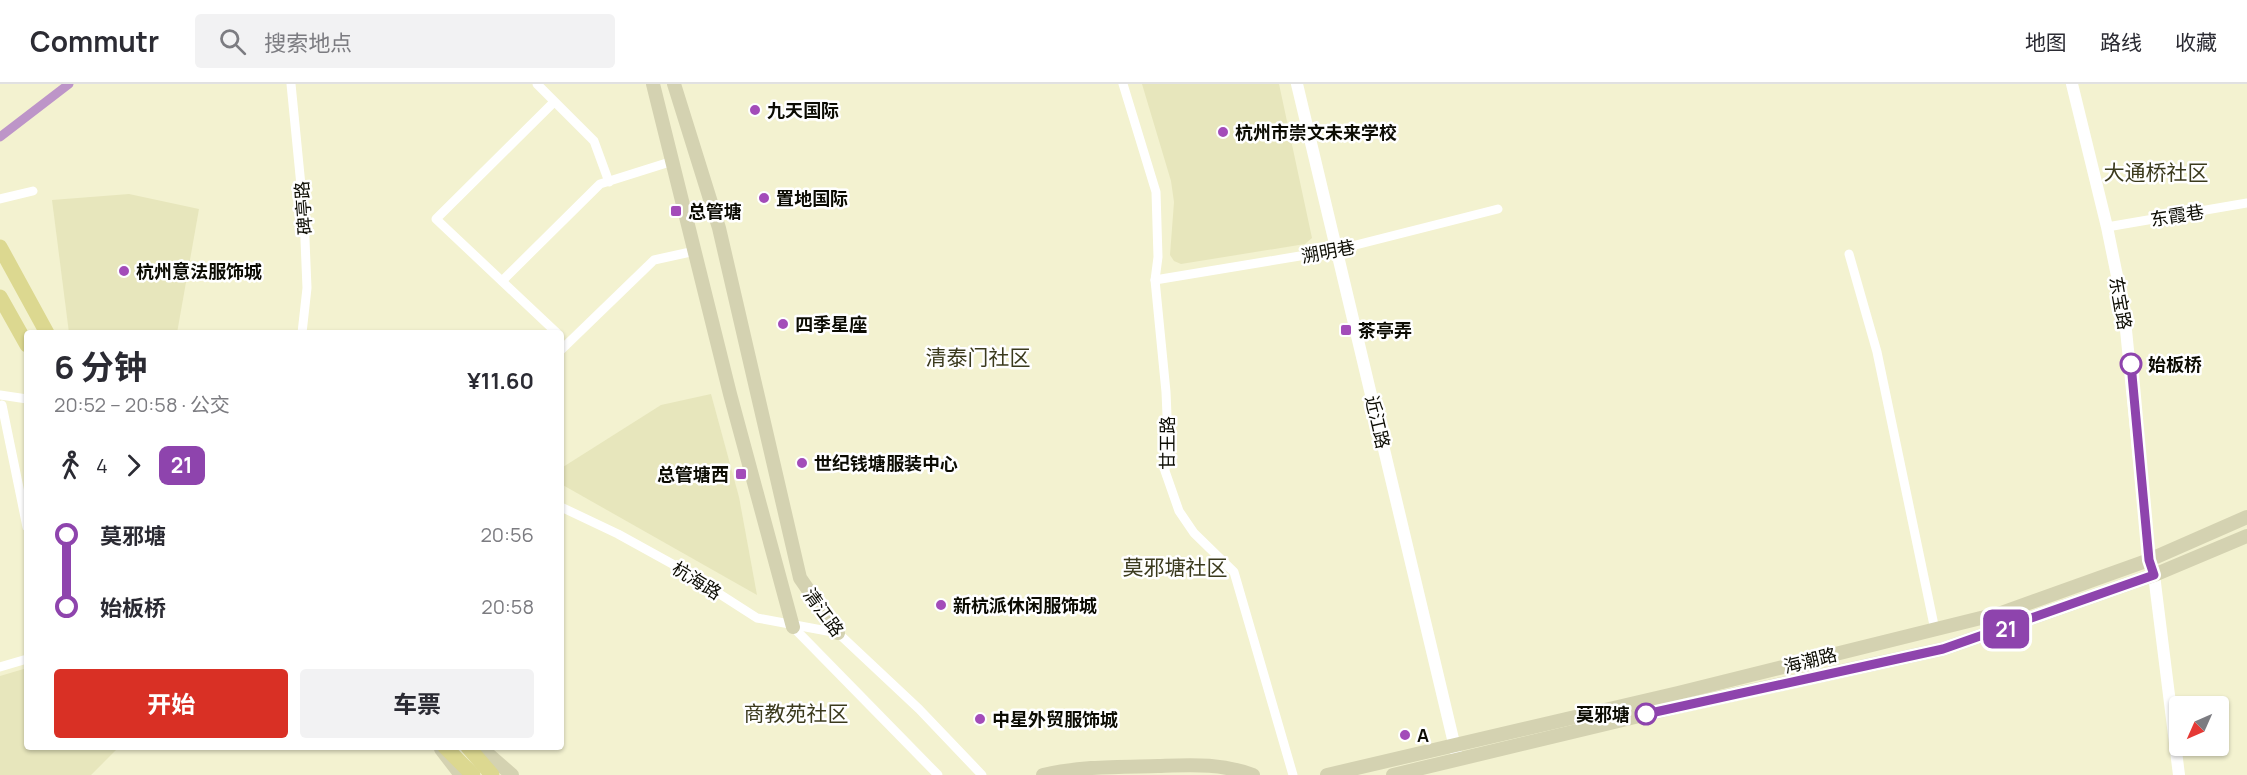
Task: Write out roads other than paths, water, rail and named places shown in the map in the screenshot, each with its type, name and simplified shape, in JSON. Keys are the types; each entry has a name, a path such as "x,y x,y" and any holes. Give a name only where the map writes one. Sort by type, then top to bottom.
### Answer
{"main road":[{"name":"清江路","path":"653,84 730,394 793,627"},
{"name":"清江路","path":"674,84 719,228 800,578 838,633"},
{"path":"0,247 45,330"},
{"path":"0,297 24,340"},
{"name":"海潮路","path":"1327,775 1678,693 2001,612 2149,560 2247,517"},
{"name":"海潮路","path":"1393,775 1681,706 1943,649 2154,575 2247,536"},
{"path":"442,750 461,775"},
{"path":"448,750 473,775"},
{"path":"471,750 492,775"},
{"path":"483,750 512,775"},
{"path":"1043,775 1121,765 1197,764 1237,769 1253,775"}],"street":[{"name":"碑亭路","path":"291,84 296,114 307,278 302,330"},
{"path":"537,84 594,141 609,182"},
{"name":"甘王路","path":"1123,84 1156,192 1158,257 1155,280 1167,403 1168,439 1165,471 1171,491 1184,518 1213,553 1234,572 1293,775"},
{"name":"近江路","path":"1298,84 1458,760"},
{"name":"东宝路","path":"2072,84 2107,226 2124,310 2149,560 2154,575 2179,775"},
{"path":"554,102 436,219 554,330"},
{"path":"502,281 600,184 673,161"},
{"path":"0,199 33,190"},
{"name":"东霞巷","path":"2107,226 2247,203"},
{"name":"溯明巷","path":"1155,280 1336,250 1498,209"},
{"path":"564,342 654,260 695,251"},
{"path":"1849,254 1876,352 1935,630"},
{"path":"24,399 1,400 24,512"},
{"name":"杭海路","path":"564,508 618,534 676,566 757,618 793,627 838,633"},
{"name":"清江路","path":"793,627 938,775"},
{"name":"清江路","path":"838,633 919,709 982,775"},
{"path":"0,667 24,660"}],"waterway":[{"path":"0,137 69,84"}],"place":[{"name":"九天国际","path":"755,110"},
{"name":"杭州市崇文未来学校","path":"1223,132"},
{"name":"置地国际","path":"764,198"},
{"name":"总管塘","path":"676,211"},
{"name":"杭州意法服饰城","path":"124,271"},
{"name":"四季星座","path":"783,324"},
{"name":"茶亭弄","path":"1346,330"},
{"name":"始板桥","path":"2131,364"},
{"name":"世纪钱塘服装中心","path":"802,463"},
{"name":"总管塘西","path":"741,474"},
{"name":"新杭派休闲服饰城","path":"941,605"},
{"name":"莫邪塘","path":"1646,714"},
{"name":"中星外贸服饰城","path":"980,719"},
{"name":"A","path":"1405,735"}],"district":[{"name":"大通桥社区","path":"2156,172"},
{"name":"清泰门社区","path":"978,357"},
{"name":"莫邪塘社区","path":"1175,567"},
{"name":"商教苑社区","path":"796,713"}]}
